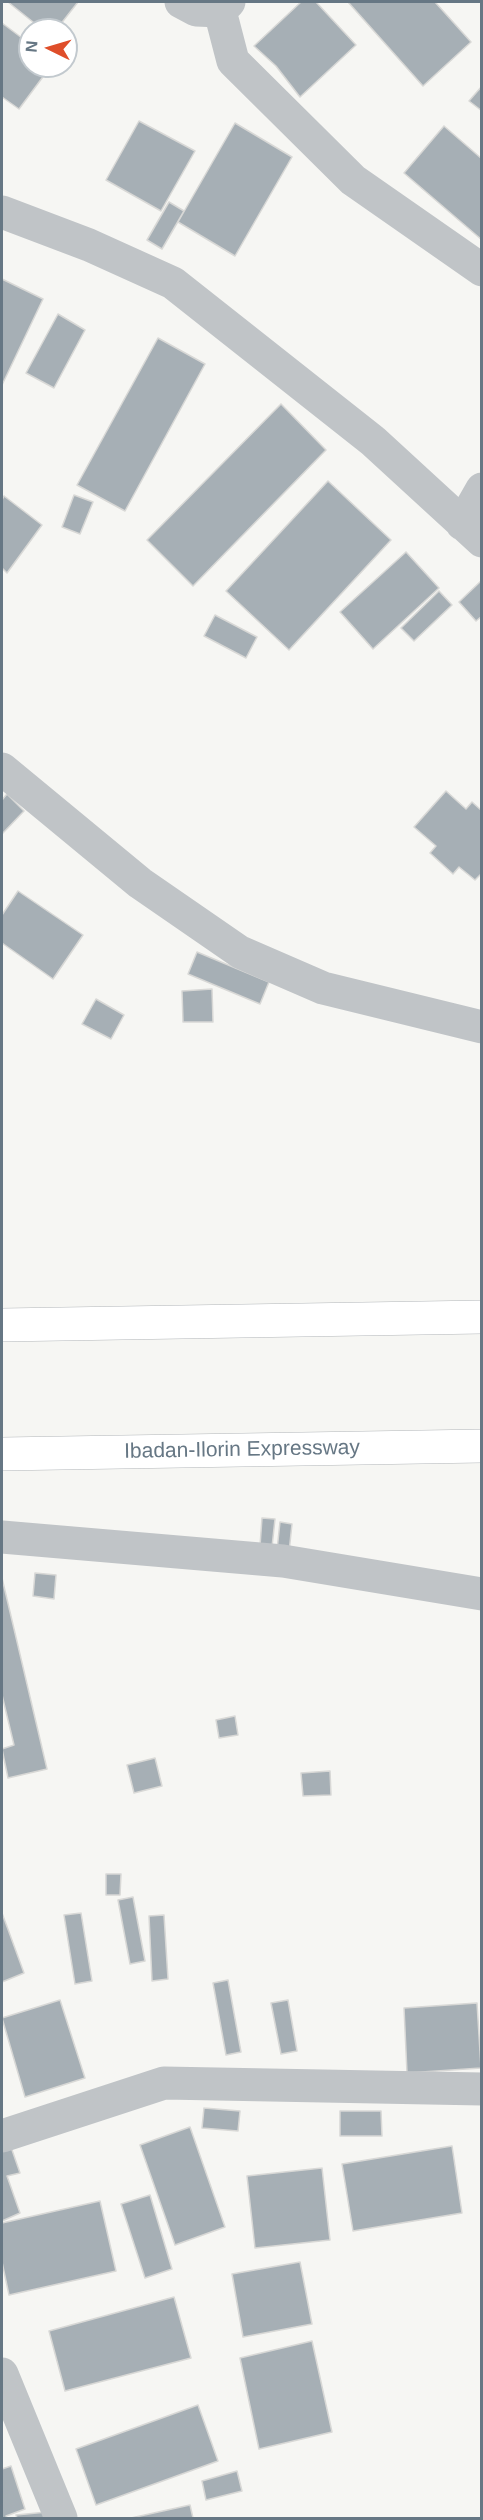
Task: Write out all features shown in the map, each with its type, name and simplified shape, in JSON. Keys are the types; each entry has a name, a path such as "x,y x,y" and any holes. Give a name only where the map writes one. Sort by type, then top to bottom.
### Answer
{"highway":[{"path":"2,1325 482,1317"},
{"name":"Ibadan-Ilorin Expressway","path":"2,1454 482,1446"}],"street":[{"path":"181,2 196,10 225,6 233,61 353,180 482,270"},
{"path":"2,212 89,245 173,283 373,441 472,533"},
{"path":"472,533 482,489"},
{"path":"2,769 140,883 240,952 324,988 482,1028"},
{"path":"2,1537 283,1561 482,1594"},
{"path":"2,2136 164,2083 482,2089"},
{"path":"2,2374 61,2518"}],"building":[{"path":"8,2 78,2 65,18 28,18"},
{"path":"301,2 316,2 356,45 300,97 276,66 254,46"},
{"path":"348,2 435,2 471,42 423,86"},
{"path":"2,23 18,35 18,78 42,78 19,109 2,97"},
{"path":"482,86 482,111 469,101"},
{"path":"139,121 195,151 161,211 106,180"},
{"path":"235,123 292,157 235,256 178,222"},
{"path":"444,126 482,159 482,240 404,173"},
{"path":"169,202 184,211 162,249 147,240"},
{"path":"2,279 43,299 2,385"},
{"path":"58,314 85,330 54,388 26,373"},
{"path":"158,338 205,364 125,511 77,485"},
{"path":"281,404 326,450 193,586 147,540"},
{"path":"328,481 391,540 289,650 226,591"},
{"path":"74,495 93,502 80,534 62,527"},
{"path":"4,496 42,525 7,573 2,568 2,500"},
{"path":"406,552 439,588 373,649 340,612"},
{"path":"482,580 482,616 476,621 459,602"},
{"path":"439,591 452,605 414,641 401,628"},
{"path":"215,615 257,637 246,658 204,636"},
{"path":"446,791 466,809 472,802 482,811 482,873 475,880 459,867 453,874 430,853 436,846 414,827"},
{"path":"7,794 24,811 2,834 2,800"},
{"path":"18,891 83,935 53,979 2,943 2,915"},
{"path":"197,952 269,982 260,1004 188,974"},
{"path":"212,989 213,1022 183,1022 182,991"},
{"path":"96,999 124,1015 111,1039 82,1024"},
{"path":"262,1518 275,1519 272,1547 260,1546"},
{"path":"280,1522 292,1524 289,1552 277,1550"},
{"path":"35,1573 56,1575 54,1599 33,1596"},
{"path":"2,1578 47,1769 8,1778 2,1749 14,1745 2,1695"},
{"path":"235,1716 238,1735 219,1738 216,1720"},
{"path":"155,1758 162,1786 134,1793 127,1765"},
{"path":"330,1771 331,1795 303,1796 301,1773"},
{"path":"106,1874 121,1874 120,1895 106,1895"},
{"path":"133,1897 145,1961 130,1964 118,1900"},
{"path":"2,1913 24,1973 2,1982"},
{"path":"81,1913 92,1981 75,1984 64,1915"},
{"path":"164,1915 168,1979 152,1981 149,1916"},
{"path":"228,1980 241,2052 226,2055 213,1983"},
{"path":"60,2000 85,2078 25,2097 2,2018"},
{"path":"288,2000 297,2051 281,2054 271,2003"},
{"path":"477,2003 481,2068 407,2073 404,2008"},
{"path":"204,2108 240,2111 238,2131 202,2128"},
{"path":"340,2111 381,2111 382,2136 340,2136"},
{"path":"190,2127 225,2227 175,2245 140,2145"},
{"path":"452,2146 462,2213 353,2231 342,2164"},
{"path":"11,2147 20,2173 7,2176 20,2213 2,2221 2,2151"},
{"path":"322,2168 330,2240 255,2248 247,2176"},
{"path":"150,2195 172,2269 145,2278 121,2204"},
{"path":"100,2201 116,2271 9,2295 2,2262 2,2223"},
{"path":"300,2262 312,2324 243,2337 232,2274"},
{"path":"174,2297 191,2358 65,2391 49,2331"},
{"path":"312,2341 332,2432 259,2449 240,2358"},
{"path":"198,2405 218,2461 96,2505 76,2449"},
{"path":"11,2466 25,2509 6,2516 7,2518 2,2518 2,2469"},
{"path":"237,2471 242,2491 206,2500 202,2481"},
{"path":"190,2505 193,2518 131,2518"},
{"path":"47,2512 48,2518 17,2518 16,2515"}]}
